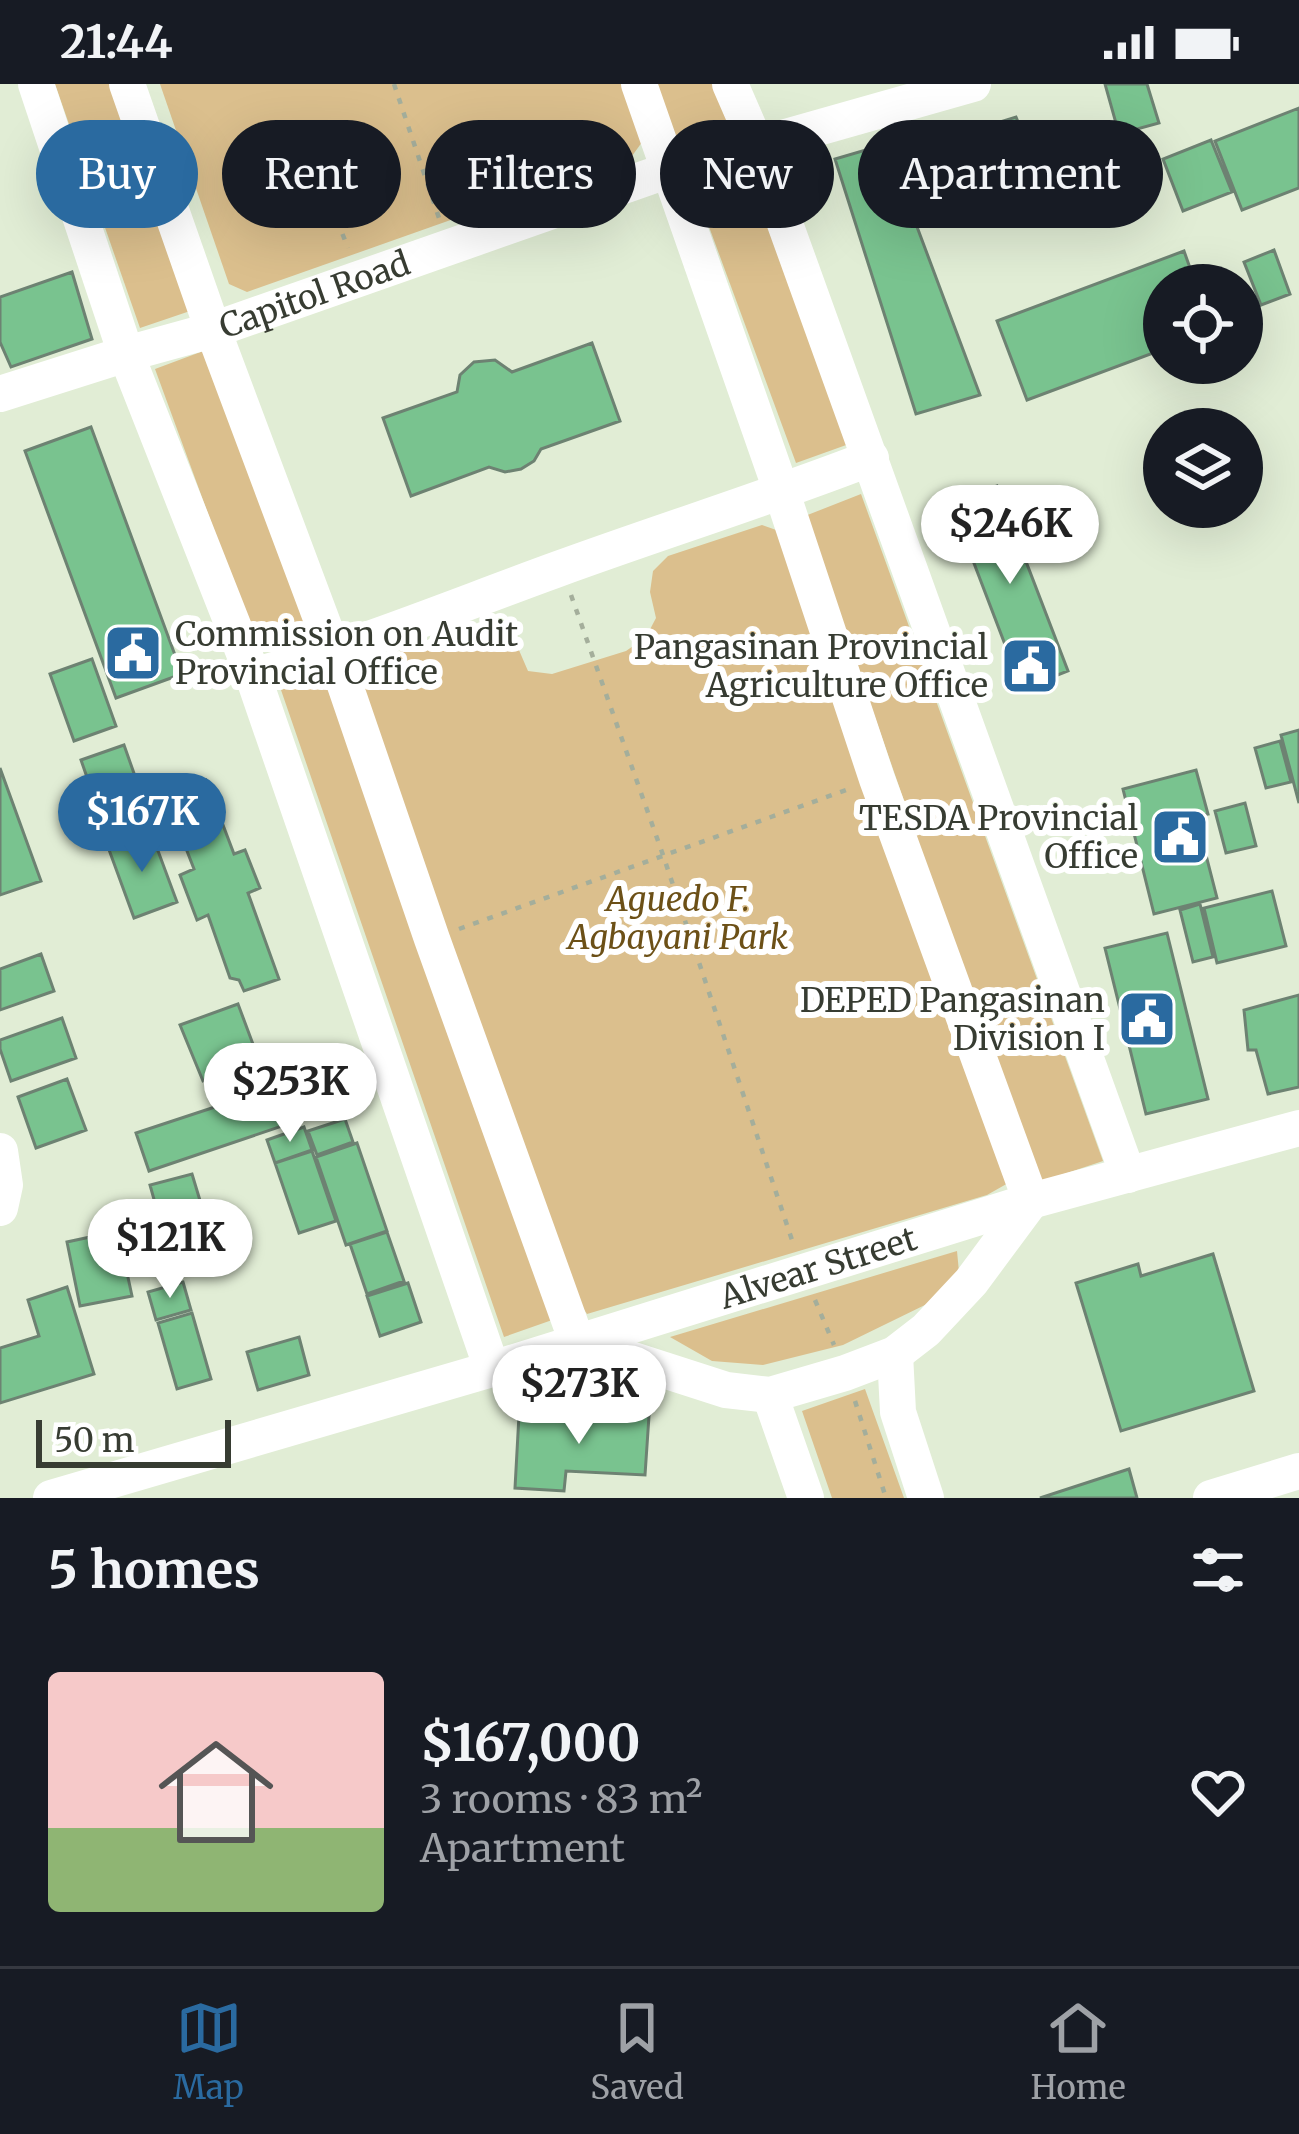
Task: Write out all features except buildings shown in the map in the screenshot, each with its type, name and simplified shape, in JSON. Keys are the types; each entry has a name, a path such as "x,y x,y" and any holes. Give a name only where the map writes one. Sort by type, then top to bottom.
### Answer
{"street":[{"path":"36,84 126,354 253,676 492,1369"},
{"path":"127,84 577,1342 726,1390 770,1395 895,1354 926,1330 971,1282 1031,1201 877,779 689,228"},
{"path":"639,84 660,144"},
{"path":"730,84 746,120"},
{"name":"Capitol Road","path":"834,124 973,84"},
{"name":"Capitol Road","path":"0,394 213,330 660,173"},
{"path":"787,228 1128,1174"},
{"path":"253,676 334,653 872,458"},
{"name":"Alvear Street","path":"51,1498 492,1369 1031,1201 1299,1128"},
{"path":"0,1151 5,1186 0,1208"},
{"path":"895,1354 898,1412 926,1498"},
{"path":"770,1395 806,1498"},
{"path":"1211,1498 1299,1471"}],"path":[{"path":"394,84 425,175"},
{"path":"340,228 352,259"},
{"path":"561,568 795,1248"},
{"path":"432,939 877,779"}],"green space":[{"path":"55,84 115,84 127,120 68,120"},
{"path":"160,84 626,84 645,138 636,150 636,120 425,120 428,228 247,292 229,284 198,194 198,120 172,120"},
{"path":"655,84 717,84 729,120 667,120"},
{"path":"105,228 165,228 193,310 140,328"},
{"path":"709,228 769,228 849,444 796,463"},
{"path":"206,350 308,632 258,650 155,369"},
{"path":"861,494 1103,1161 1037,1183 805,516"},
{"name":"Aguedo F. Agbayani Park","path":"762,525 779,531 1010,1182 987,1195 587,1314 577,1299 362,694 367,672 393,653 478,627 512,634 528,671 552,674 626,651 646,637 656,618 650,592 653,571 668,556"},
{"path":"332,673 555,1319 504,1337 281,690"},
{"path":"957,1251 959,1272 929,1303 843,1345 763,1365 712,1361 670,1337"},
{"path":"865,1389 904,1498 832,1498 802,1411"}],"place":[{"name":"Commission on Audit Provincial Office","path":"133,653"},
{"name":"Pangasinan Provincial Agriculture Office","path":"1030,666"},
{"name":"TESDA Provincial Office","path":"1180,837"},
{"name":"DEPED Pangasinan Division I","path":"1147,1019"}]}
